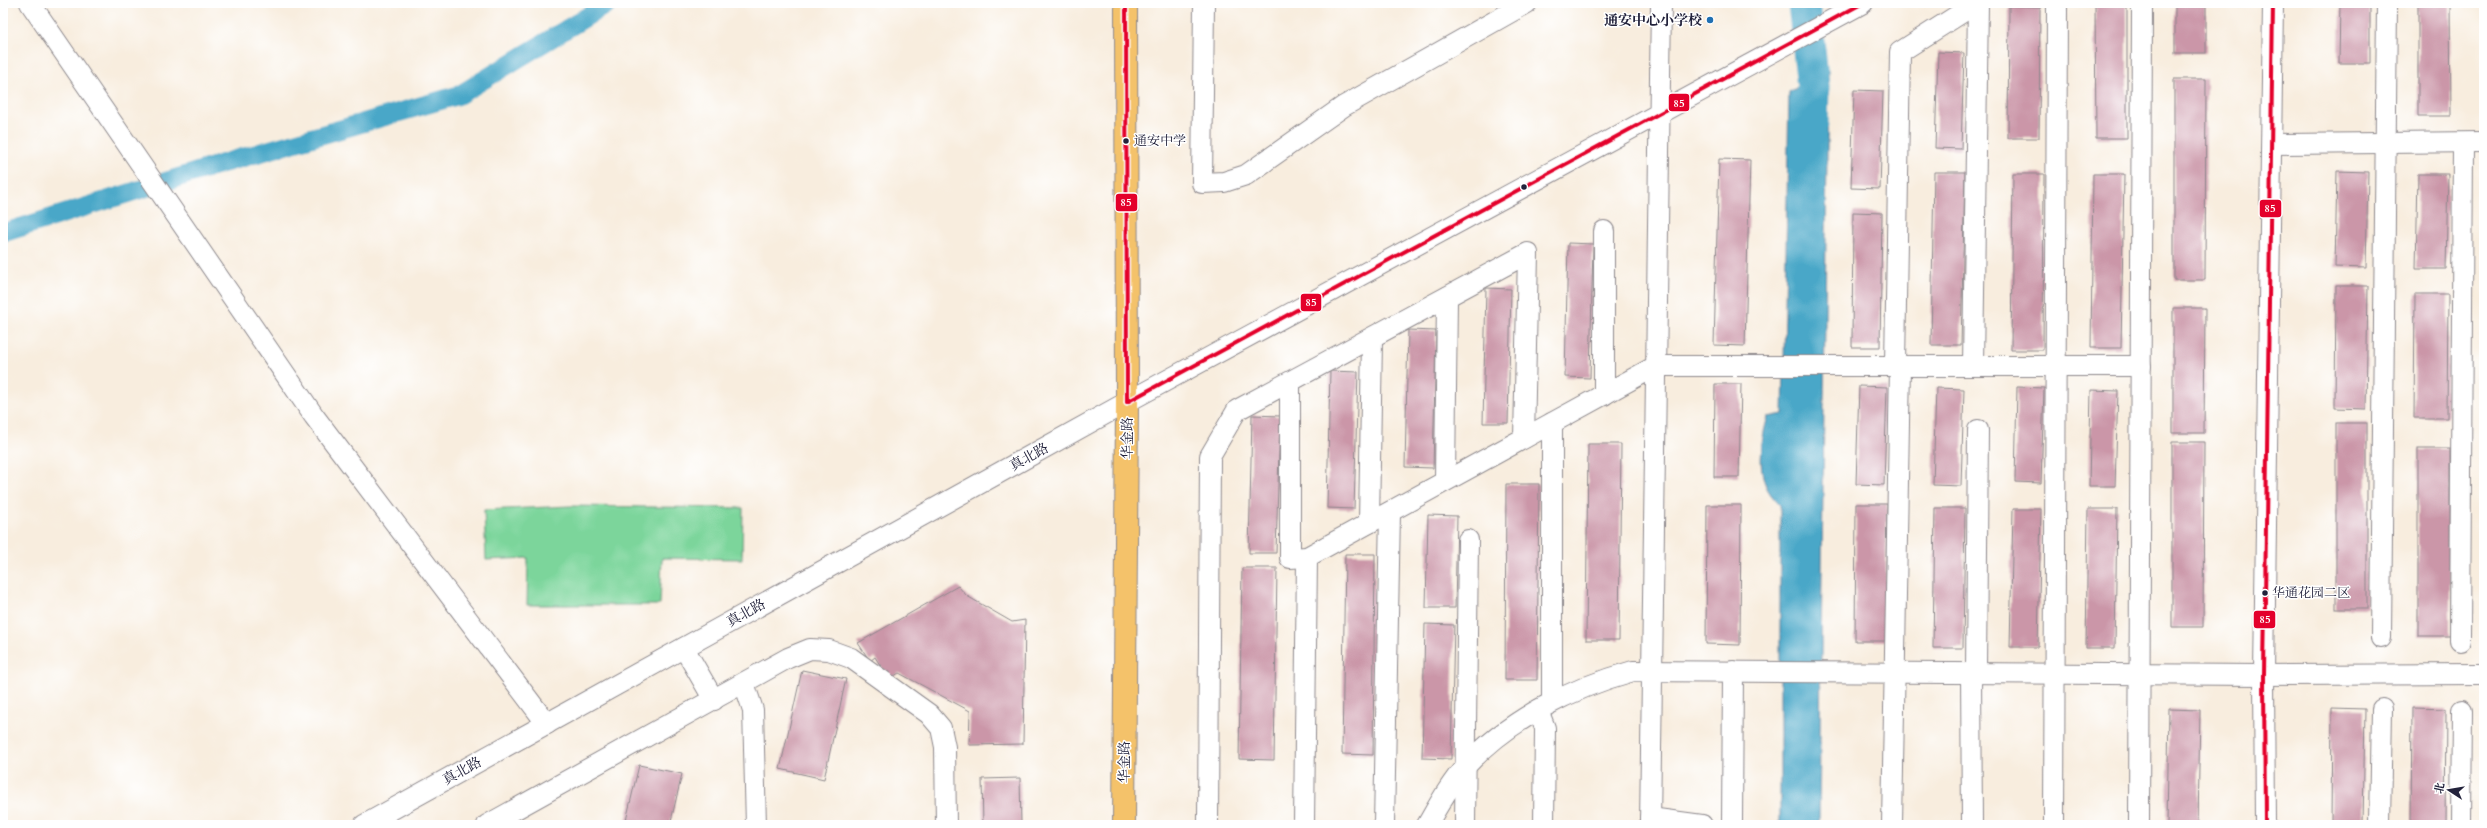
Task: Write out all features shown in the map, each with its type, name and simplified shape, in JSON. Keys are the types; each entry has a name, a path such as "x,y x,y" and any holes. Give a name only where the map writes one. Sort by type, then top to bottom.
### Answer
{"main road":[{"name":"华金路","path":"1124,825 1127,402 1126,3"}],"street":[{"path":"30,3 314,416 547,724"},
{"path":"1204,3 1202,183 1224,182 1246,175 1344,106 1527,3"},
{"path":"1662,3 1651,671 1650,822 1702,825"},
{"name":"真北路","path":"364,825 1127,402 1863,3"},
{"path":"1892,825 1895,671 1900,52 1978,3"},
{"path":"1973,366 1978,3"},
{"path":"2054,825 2057,3"},
{"path":"2139,825 2142,3"},
{"path":"2265,825 2264,676 2273,144 2273,3"},
{"path":"2381,638 2387,3"},
{"path":"2273,144 2484,142"},
{"path":"2460,641 2463,143"},
{"path":"1604,231 1604,395"},
{"path":"1208,825 1210,456 1237,410 1290,384 1528,253 1524,438"},
{"path":"1445,481 1447,297"},
{"path":"1369,523 1372,339"},
{"path":"1290,384 1290,558 1307,557 1656,366 2141,366"},
{"path":"1544,825 1545,706 1552,423"},
{"path":"1972,825 1978,430"},
{"path":"1384,825 1390,512"},
{"path":"1465,825 1468,540"},
{"path":"1304,825 1307,557"},
{"path":"684,648 714,700"},
{"path":"487,825 788,658 810,649 828,650 851,658 929,714 941,728 945,748 946,825"},
{"path":"1427,825 1465,767 1510,727 1545,706 1599,680 1633,671 1895,671 2264,676 2484,674"},
{"path":"1732,825 1733,671"},
{"path":"744,683 754,710 756,825"},
{"path":"2380,825 2382,709"},
{"path":"2461,825 2462,710"}],"green space":[{"path":"570,506 743,508 742,559 662,558 660,605 527,605 528,558 486,560 484,510"}],"water":[{"path":"1828,70 1819,825 1780,825 1780,505 1768,490 1762,474 1761,454 1768,417 1783,414 1789,92"}],"building":[{"path":"2095,3 2127,3 2127,138 2096,138"},
{"path":"2175,3 2206,3 2206,53 2175,53"},
{"path":"2340,3 2370,3 2370,63 2339,63"},
{"path":"2418,3 2450,3 2451,116 2418,116"},
{"path":"2009,6 2040,7 2039,138 2008,138"},
{"path":"1938,52 1964,53 1961,149 1935,148"},
{"path":"2174,79 2206,79 2205,280 2174,280"},
{"path":"1854,90 1883,91 1880,189 1851,188"},
{"path":"1719,159 1750,160 1745,346 1714,345"},
{"path":"2337,171 2368,172 2366,268 2335,267"},
{"path":"1934,172 1965,172 1961,345 1931,345"},
{"path":"2013,174 2044,174 2043,350 2011,350"},
{"path":"2093,174 2124,174 2121,348 2091,348"},
{"path":"2418,174 2448,174 2446,269 2416,269"},
{"path":"1853,212 1882,213 1880,347 1852,347"},
{"path":"1568,243 1593,244 1590,378 1565,377"},
{"path":"2336,286 2368,286 2366,409 2335,408"},
{"path":"1486,288 1511,289 1508,423 1483,423"},
{"path":"2415,294 2448,294 2447,418 2414,418"},
{"path":"2173,308 2205,308 2204,433 2173,433"},
{"path":"1408,330 1436,331 1433,468 1405,467"},
{"path":"1330,371 1358,372 1354,509 1327,508"},
{"path":"1715,384 1741,384 1739,477 1714,477"},
{"path":"1859,386 1887,387 1884,485 1856,484"},
{"path":"2017,387 2044,388 2041,483 2015,482"},
{"path":"1936,388 1964,389 1961,486 1933,485"},
{"path":"2091,390 2118,391 2115,486 2089,486"},
{"path":"1252,415 1280,416 1276,553 1249,553"},
{"path":"2336,423 2367,423 2367,609 2336,609"},
{"path":"2172,442 2204,442 2203,627 2172,627"},
{"path":"1588,444 1621,444 1619,640 1586,640"},
{"path":"2418,449 2450,449 2450,636 2418,636"},
{"path":"1506,484 1539,484 1537,680 1505,680"},
{"path":"1856,504 1887,504 1885,641 1855,641"},
{"path":"1707,505 1741,505 1740,645 1706,644"},
{"path":"1935,508 1965,508 1963,648 1933,648"},
{"path":"2013,509 2041,509 2038,647 2010,647"},
{"path":"2088,509 2117,509 2115,648 2086,648"},
{"path":"1428,515 1457,516 1455,608 1426,608"},
{"path":"1345,554 1375,554 1373,755 1342,754"},
{"path":"1242,568 1277,568 1274,760 1239,759"},
{"path":"958,586 967,596 1012,622 1025,620 1023,744 969,745 970,711 899,673 889,679 875,657 870,661 858,643"},
{"path":"1425,624 1454,625 1451,759 1422,758"},
{"path":"802,670 846,679 824,779 780,769"},
{"path":"2332,708 2365,709 2363,825 2331,825"},
{"path":"2412,708 2446,709 2445,825 2411,825"},
{"path":"2169,709 2200,710 2198,825 2167,825"},
{"path":"639,765 682,774 670,825 625,825"},
{"path":"1020,778 1021,825 983,825 982,779"}],"waterway":[{"path":"3,233 224,163 459,95 609,3"},
{"path":"1804,3 1813,87 1812,123"}],"transit line":[{"name":"85","path":"1126,3 1127,402"},
{"name":"85","path":"1127,402 1863,3"},
{"name":"85","path":"2265,825 2264,675 2273,3"}],"place":[{"name":"通安中心小学校","path":"1710,20"},
{"name":"通安中学","path":"1126,141"},
{"name":"华通花园二区","path":"2265,593"}]}
